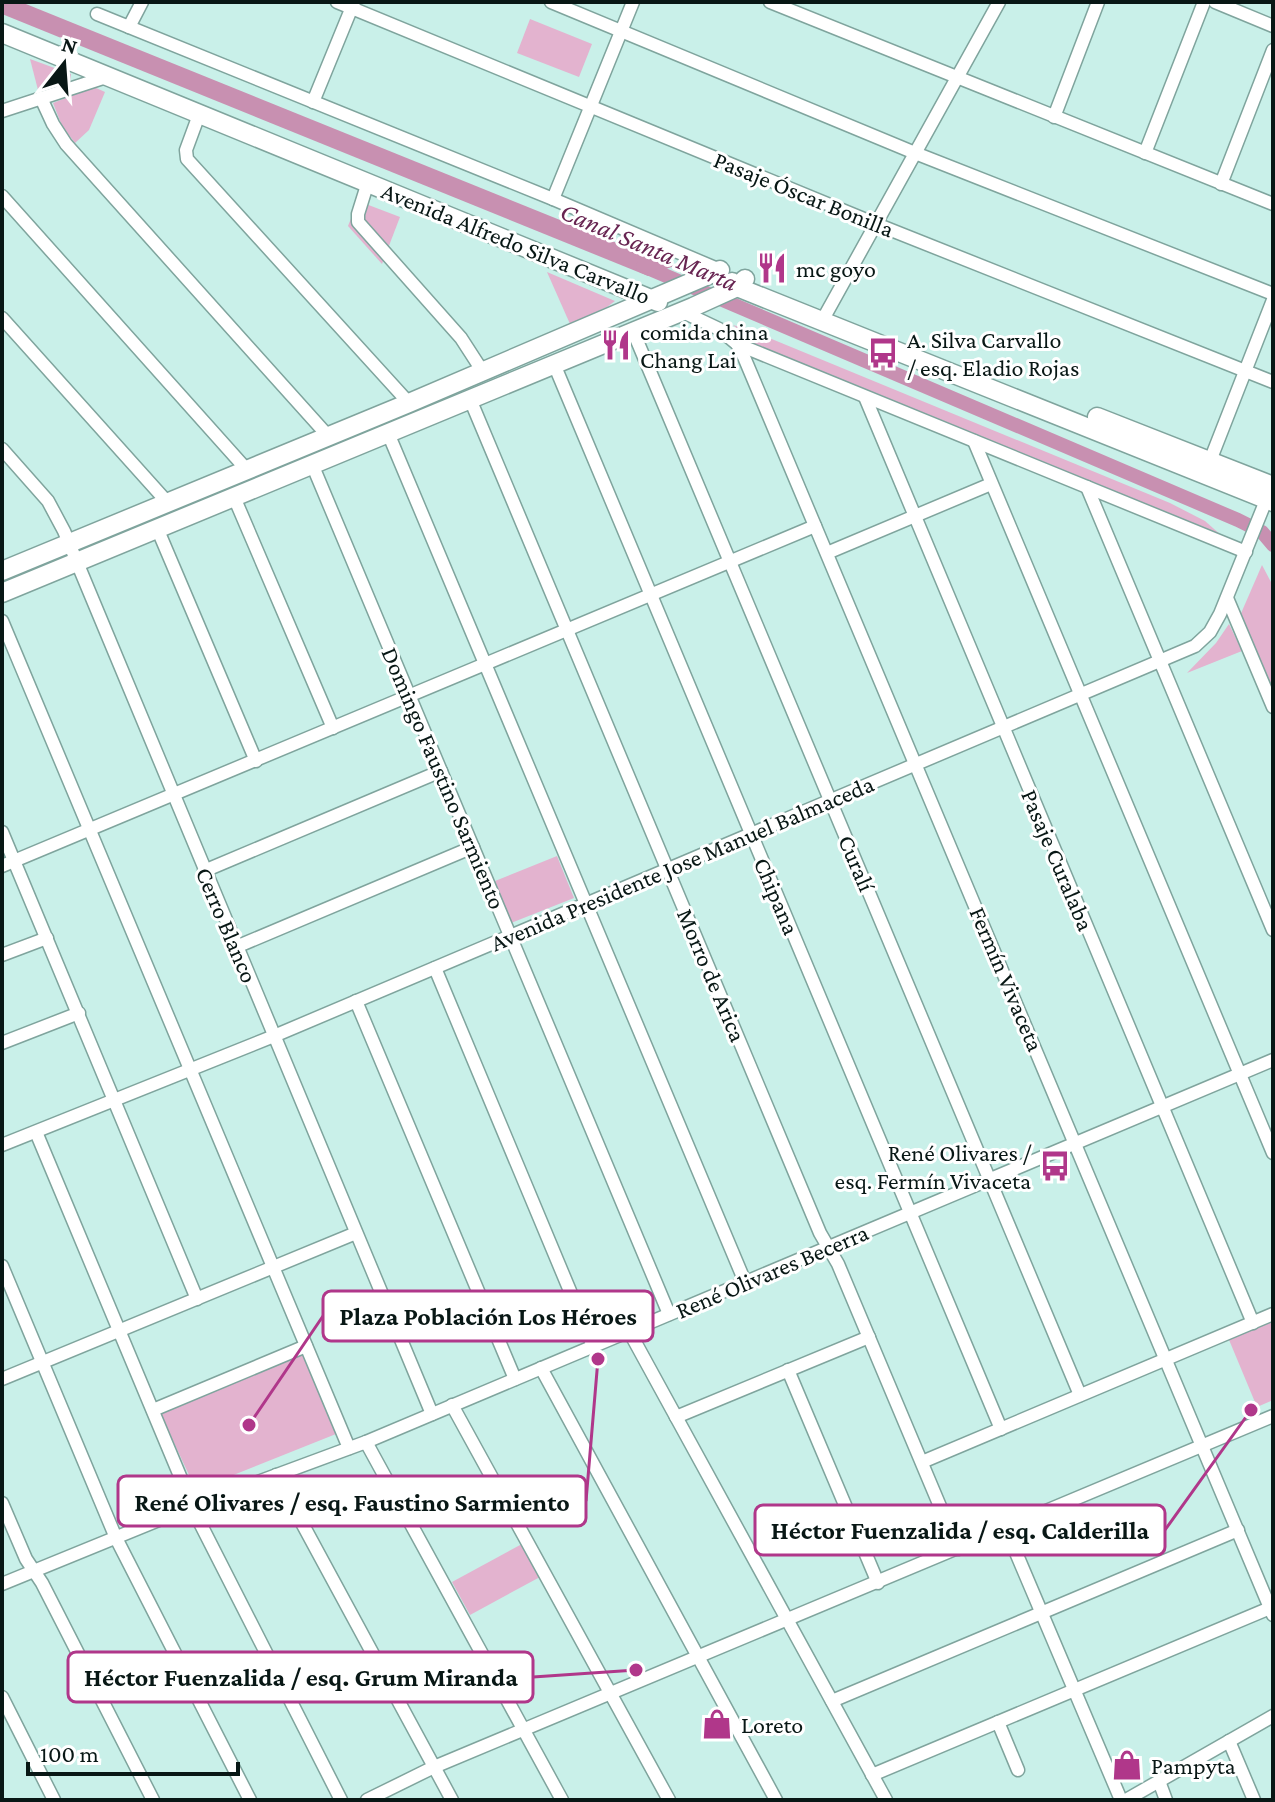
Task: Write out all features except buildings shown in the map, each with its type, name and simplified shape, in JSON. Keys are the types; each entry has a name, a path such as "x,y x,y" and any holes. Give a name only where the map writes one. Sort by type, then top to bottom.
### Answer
{"street":[{"path":"129,27 142,2"},
{"name":"Pasaje Óscar Bonilla","path":"337,2 353,5 876,224 1273,382"},
{"path":"551,2 1273,297 1208,467"},
{"path":"553,199 633,2"},
{"path":"770,2 1273,204"},
{"path":"1054,117 1098,2"},
{"path":"1145,153 1204,2"},
{"path":"1215,2 1273,26"},
{"path":"824,317 957,78 993,4"},
{"path":"313,102 353,5"},
{"path":"97,14 553,199 720,270 737,286 1208,467 1270,497"},
{"name":"Avenida Alfredo Silva Carvallo","path":"2,33 658,296 687,309 737,344 865,397 1087,487 1248,547"},
{"path":"1221,184 1273,50"},
{"path":"2,111 110,76"},
{"path":"41,98 66,144 329,437"},
{"path":"200,112 186,150 187,159 409,403"},
{"path":"368,182 358,222 468,346 483,372"},
{"path":"2,196 247,470"},
{"path":"2,571 329,437 720,270"},
{"path":"2,593 737,286"},
{"path":"2,318 168,503"},
{"name":"Curalí","path":"633,331 1080,1395"},
{"name":"Fermín Vivaceta","path":"737,344 1238,1530 1268,1589 1272,1611"},
{"name":"Chipana","path":"554,364 1001,1429"},
{"name":"Pasaje Curalaba","path":"865,397 1253,1323"},
{"name":"Morro de Arica","path":"470,399 826,1247 838,1264 958,1549"},
{"path":"388,433 745,1282"},
{"path":"974,441 1273,1153"},
{"name":"Cerro Blanco","path":"2,449 8,464 52,506 69,543 432,1414"},
{"name":"Domingo Faustino Sarmiento","path":"312,464 669,1314"},
{"path":"827,553 991,484"},
{"path":"1087,487 1273,930"},
{"path":"234,497 333,728"},
{"name":"Avenida Presidente Jose Manuel Balmaceda","path":"2,1145 274,1036 1160,661 1203,639 1216,623 1270,497"},
{"path":"8,864 815,526"},
{"path":"157,528 256,761"},
{"path":"1227,598 1273,707"},
{"path":"2,621 349,1448"},
{"path":"204,871 441,771"},
{"path":"2,832 8,864 47,938 197,1299"},
{"path":"236,947 473,847"},
{"path":"2,955 47,938"},
{"path":"435,968 593,1346"},
{"path":"356,1001 515,1379"},
{"path":"2,1043 79,1013"},
{"name":"René Olivares Becerra","path":"2,1584 193,1506 366,1442 1273,1060"},
{"path":"36,1132 193,1506 341,1800"},
{"path":"2,1379 356,1233"},
{"path":"2,1266 116,1538 250,1800"},
{"path":"922,1462 1273,1314"},
{"path":"629,1331 886,1800"},
{"path":"676,1417 869,1337"},
{"path":"153,1410 306,1346"},
{"path":"541,1368 776,1800"},
{"path":"788,1370 878,1583"},
{"path":"452,1405 669,1800"},
{"path":"367,1800 434,1767 1273,1416"},
{"path":"366,1442 562,1800"},
{"path":"276,1475 452,1800"},
{"path":"2,1503 24,1554 153,1800"},
{"path":"1006,1529 1124,1800 1273,1716"},
{"path":"832,1701 1238,1530"},
{"path":"872,1775 1272,1611"},
{"path":"2,1697 54,1800"},
{"path":"998,1722 1018,1770"},
{"path":"1229,1741 1254,1800"},
{"path":"1159,1781 1166,1800"}],"shaded area":[{"path":"2,2 21,2 674,266 648,276 2,14"},
{"path":"530,19 592,44 579,77 517,53"},
{"path":"30,59 71,74 70,82 38,90"},
{"path":"94,87 105,92 89,130 75,143 62,126 53,103"},
{"path":"358,201 400,217 382,264 348,226"},
{"path":"547,272 615,301 570,324"},
{"path":"733,325 1170,503 1205,521 1230,543 758,348"},
{"path":"1262,565 1273,586 1273,694 1239,618"},
{"path":"1229,624 1242,651 1187,673 1216,643"},
{"path":"557,856 574,898 511,923 495,881"},
{"path":"1273,1317 1273,1400 1257,1407 1227,1335"},
{"path":"300,1353 306,1355 336,1434 196,1490 161,1415 163,1409"},
{"path":"522,1544 540,1577 470,1615 452,1582"}],"waterway":[{"name":"Canal Santa Marta","path":"643,266 1238,520 1262,532 1273,545"}],"place":[{"name":"mc goyo","path":"772,268"},
{"name":"comida china Chang Lai","path":"616,345"},
{"name":"A. Silva Carvallo / esq. Eladio Rojas","path":"883,353"},
{"name":"René Olivares / esq. Fermín Vivaceta","path":"1055,1166"},
{"name":"René Olivares / esq. Faustino Sarmiento","path":"598,1359"},
{"name":"Héctor Fuenzalida / esq. Calderilla","path":"1251,1410"},
{"name":"Plaza Población Los Héroes","path":"249,1425"},
{"name":"Héctor Fuenzalida / esq. Grum Miranda","path":"636,1670"},
{"name":"Loreto","path":"717,1724"},
{"name":"Pampyta","path":"1127,1765"}]}
